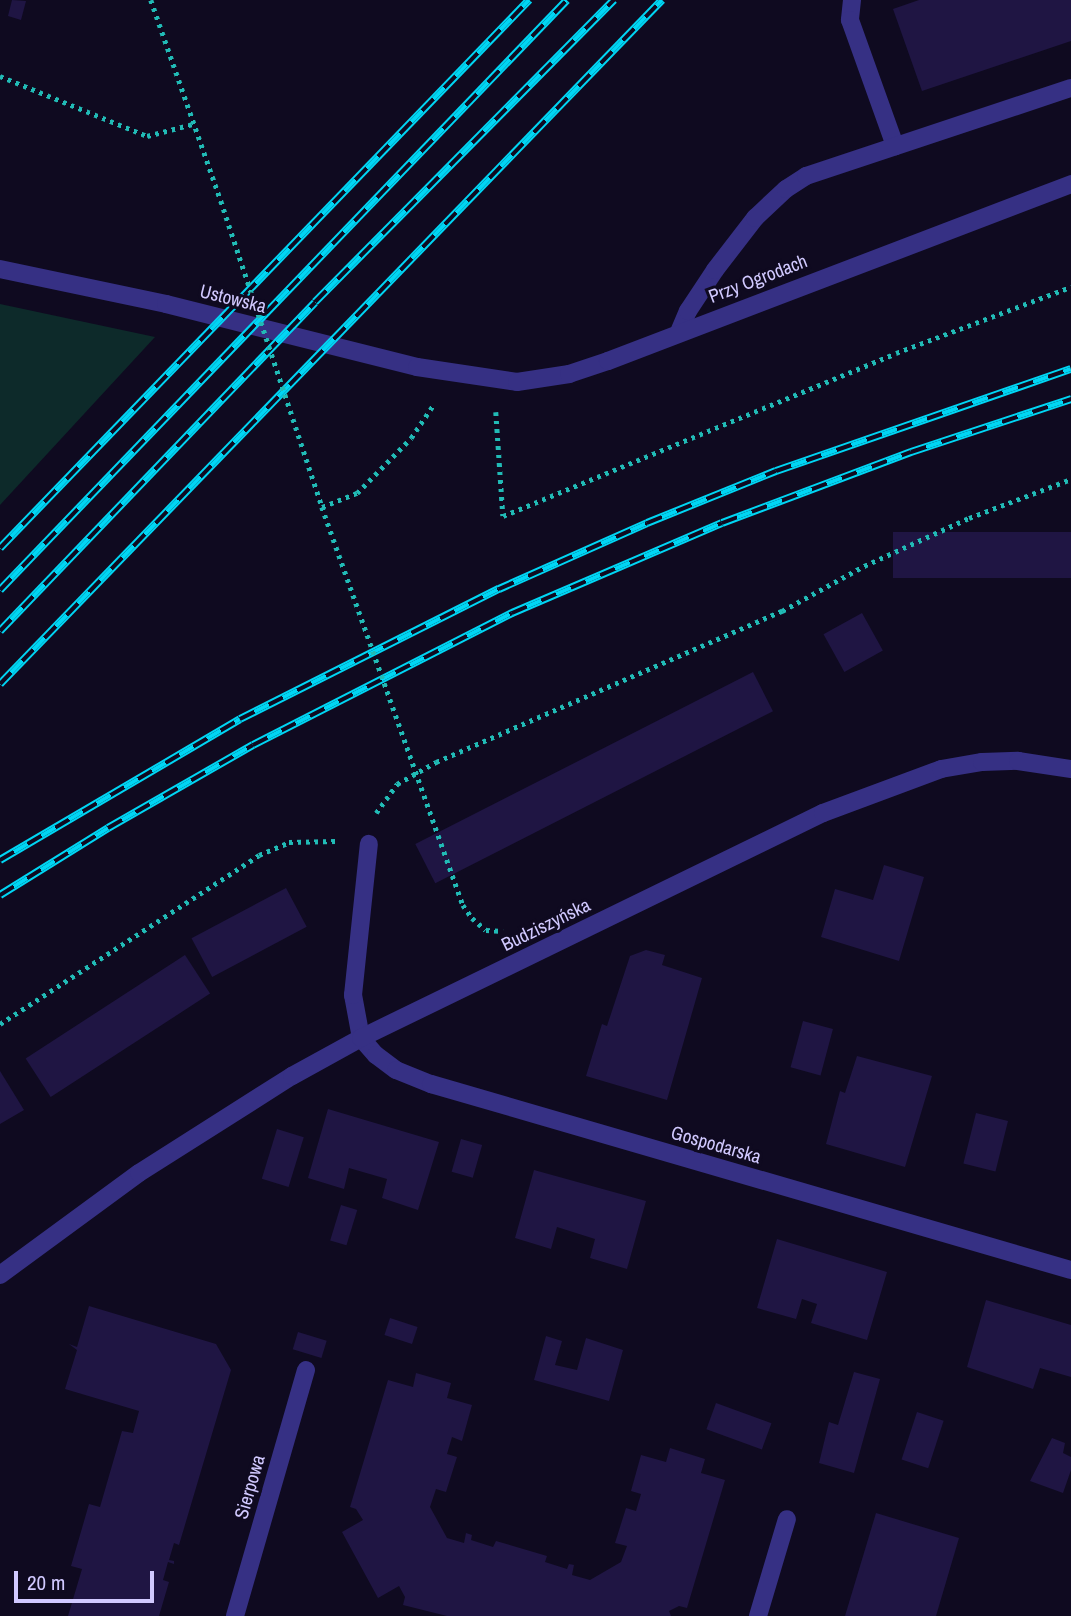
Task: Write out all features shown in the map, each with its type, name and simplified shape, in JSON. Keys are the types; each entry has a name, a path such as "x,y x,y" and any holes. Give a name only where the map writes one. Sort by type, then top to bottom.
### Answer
{"street":[{"path":"852,0 850,19 895,146"},
{"path":"679,332 688,311 722,261 755,218 786,189 829,166 1071,88"},
{"name":"Przy Ogrodach","path":"455,374 517,382 569,374 1071,184"},
{"name":"Ustowska","path":"0,269 166,304 455,374"},
{"name":"Budziszyńska","path":"0,1275 74,1218 252,1100 361,1038 823,813 880,789 941,769 982,762 1018,761 1071,769"},
{"path":"361,1038 353,995 369,844"},
{"name":"Gospodarska","path":"361,1038 376,1055 396,1070 431,1084 1071,1270"},
{"name":"Sierpowa","path":"235,1616 306,1370"},
{"path":"758,1616 787,1520"}],"path":[{"path":"151,0 221,201 321,507 463,905"},
{"path":"0,76 147,136 193,124"},
{"path":"494,380 503,516 895,353 1071,287"},
{"path":"321,507 357,494 411,438"},
{"path":"0,1024 259,855 289,842 312,839 369,844 377,810 397,784 436,762 782,611 864,566 969,518 1071,479"}],"green space":[{"path":"0,304 155,337 0,505"}],"building":[{"path":"12,0 26,1 21,20 8,16"},
{"path":"919,0 1071,0 1071,41 922,91 893,9"},
{"path":"893,532 1071,532 1071,578 893,578"},
{"path":"862,613 883,651 844,672 824,634"},
{"path":"753,672 773,711 435,883 415,844"},
{"path":"884,865 924,877 899,961 821,937 835,889 873,900"},
{"path":"286,888 307,927 212,977 192,938"},
{"path":"646,950 665,955 662,965 702,978 667,1100 586,1076 602,1024 607,1026 630,956"},
{"path":"185,955 210,994 51,1097 26,1058"},
{"path":"803,1021 833,1029 821,1075 791,1067"},
{"path":"857,1056 932,1076 905,1167 826,1144 840,1091 845,1093"},
{"path":"0,1071 24,1110 0,1124"},
{"path":"328,1109 439,1142 418,1210 382,1198 387,1179 349,1168 344,1189 308,1178"},
{"path":"976,1113 1008,1121 995,1171 963,1163"},
{"path":"277,1129 304,1137 289,1187 262,1179"},
{"path":"461,1139 482,1145 473,1178 452,1172"},
{"path":"534,1170 646,1201 627,1269 590,1258 595,1239 557,1227 551,1249 515,1238"},
{"path":"341,1205 357,1210 346,1245 330,1240"},
{"path":"777,1239 887,1272 867,1340 811,1323 817,1304 802,1299 796,1319 757,1308"},
{"path":"986,1300 1071,1325 1071,1377 1040,1368 1033,1389 967,1367"},
{"path":"89,1306 216,1344 231,1370 179,1545 174,1543 169,1560 174,1561 174,1564 168,1562 163,1580 169,1582 159,1616 68,1616 82,1569 71,1566 89,1504 100,1507 122,1431 133,1433 139,1411 65,1389 77,1350 69,1344 77,1347"},
{"path":"390,1318 418,1327 412,1344 384,1335"},
{"path":"298,1332 327,1341 321,1358 293,1349"},
{"path":"546,1336 562,1341 555,1365 577,1370 586,1338 623,1350 609,1401 534,1380"},
{"path":"854,1372 880,1379 854,1473 819,1463 829,1422 838,1425"},
{"path":"416,1373 451,1383 447,1398 472,1405 462,1441 452,1437 447,1454 457,1457 446,1492 436,1489 430,1507 447,1538 464,1543 466,1533 472,1535 471,1540 493,1547 496,1541 547,1556 545,1562 567,1569 569,1564 574,1565 572,1575 590,1580 621,1562 627,1546 615,1543 626,1508 636,1511 641,1494 631,1491 641,1455 666,1462 670,1448 705,1459 701,1473 725,1480 687,1608 679,1606 669,1611 671,1616 447,1616 403,1605 405,1597 399,1586 378,1598 342,1532 363,1520 356,1509 350,1507 388,1380 413,1387"},
{"path":"716,1403 771,1423 762,1449 706,1429"},
{"path":"917,1412 944,1421 928,1468 902,1460"},
{"path":"1052,1438 1065,1443 1063,1453 1071,1457 1071,1470 1063,1493 1030,1481"},
{"path":"876,1513 959,1538 936,1616 845,1616"}],"railway":[{"path":"0,548 529,0"},
{"path":"0,590 567,0"},
{"path":"0,631 315,302 614,0"},
{"path":"0,684 662,0"},
{"path":"0,860 240,719 499,589 647,523 776,471 1071,369"},
{"path":"0,895 108,828 253,745 512,613 722,523 911,452 1071,399"}]}
